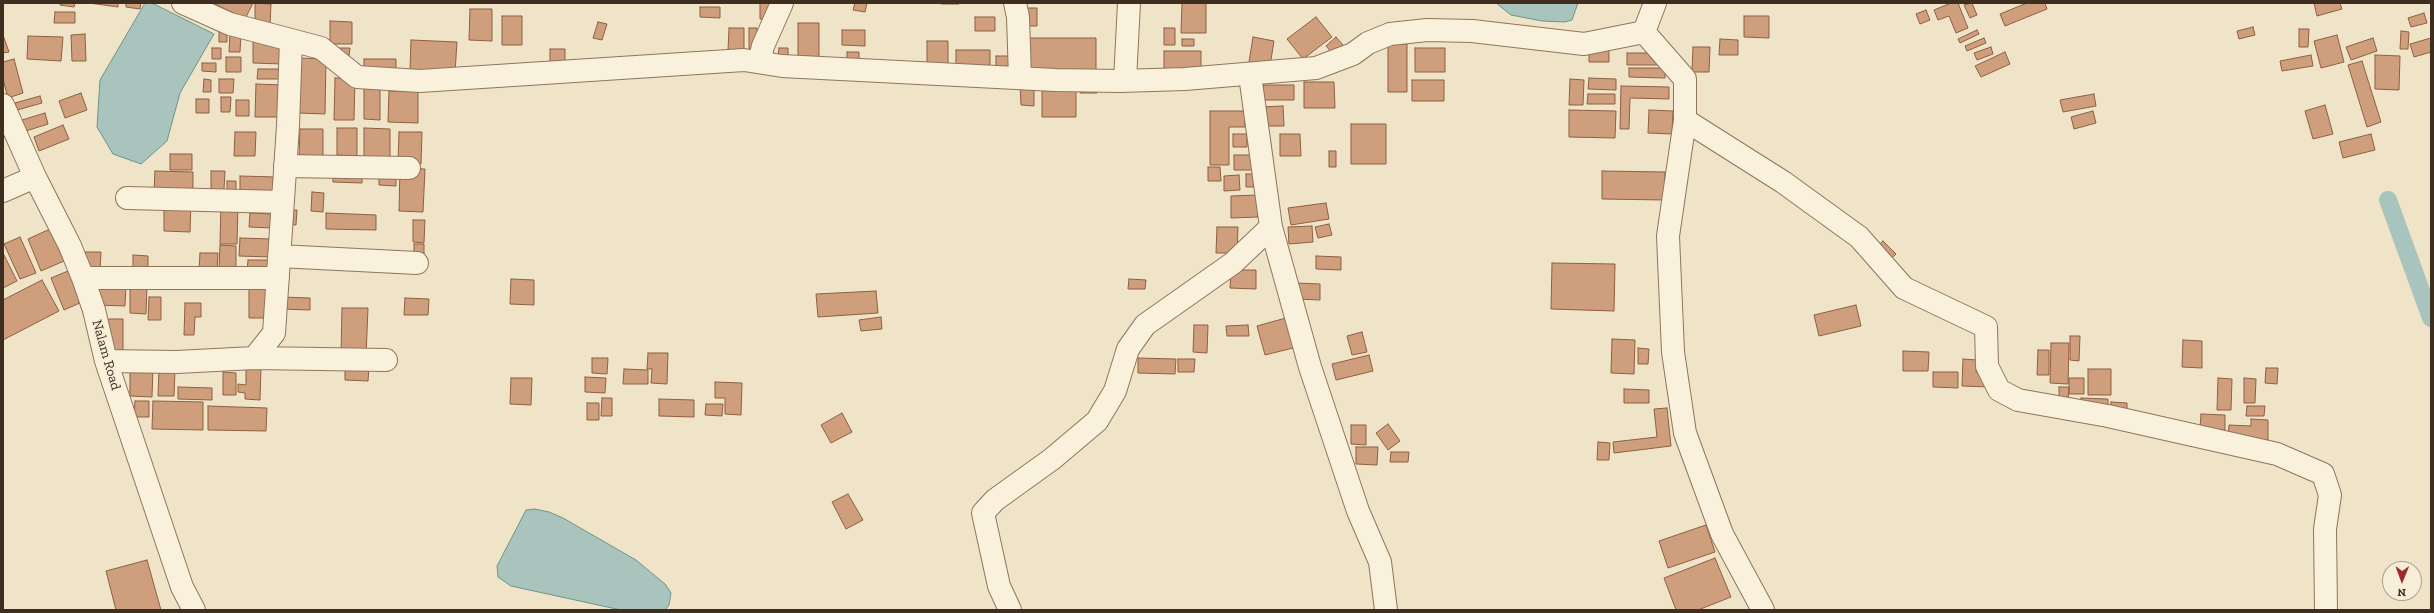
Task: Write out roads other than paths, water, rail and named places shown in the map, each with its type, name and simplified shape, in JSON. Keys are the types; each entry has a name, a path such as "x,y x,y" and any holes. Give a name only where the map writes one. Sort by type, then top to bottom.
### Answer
{"street":[{"path":"184,3 230,24 321,48 357,77 420,81 744,60 782,66 1020,78 1125,81 1250,75 1316,68 1353,54 1368,43 1390,34 1428,30 1472,31 1584,44 1644,32"},
{"path":"759,62 763,46 782,3"},
{"path":"1015,3 1018,17 1020,78"},
{"path":"1125,81 1129,3"},
{"path":"1644,32 1655,3"},
{"path":"1644,32 1684,79 1685,120 1668,236 1673,352 1685,433 1722,534 1763,610"},
{"path":"254,358 274,332 285,166 291,40"},
{"path":"1250,75 1271,227 1310,367 1358,511 1380,562 1386,610"},
{"name":"Nalam Road","path":"3,105 35,177 70,246 83,278 94,310 106,361 182,587 194,610"},
{"path":"1685,120 1783,182 1859,236 1904,288 1986,327 1987,366 1999,390 2018,400 2108,416 2277,454 2323,474 2330,495 2325,529 2326,610"},
{"path":"285,166 409,168"},
{"path":"3,191 35,177"},
{"path":"127,198 282,202"},
{"path":"1010,610 999,586 983,514 995,500 1052,459 1097,421 1115,391 1128,350 1145,325 1233,263 1271,227"},
{"path":"279,256 417,263"},
{"path":"83,278 278,278"},
{"path":"106,361 177,362 254,358 386,360"}],"water":[{"path":"145,3 152,3 214,34 180,93 167,141 141,164 113,154 97,127 100,80"},
{"path":"1496,3 1578,3 1572,20 1565,22 1542,21 1511,15"},
{"path":"535,509 549,512 563,518 636,560 665,584 671,593 669,605 665,610 621,610 511,586 498,577 497,566 526,510"}],"waterway":[{"path":"2388,200 2431,318"}]}
